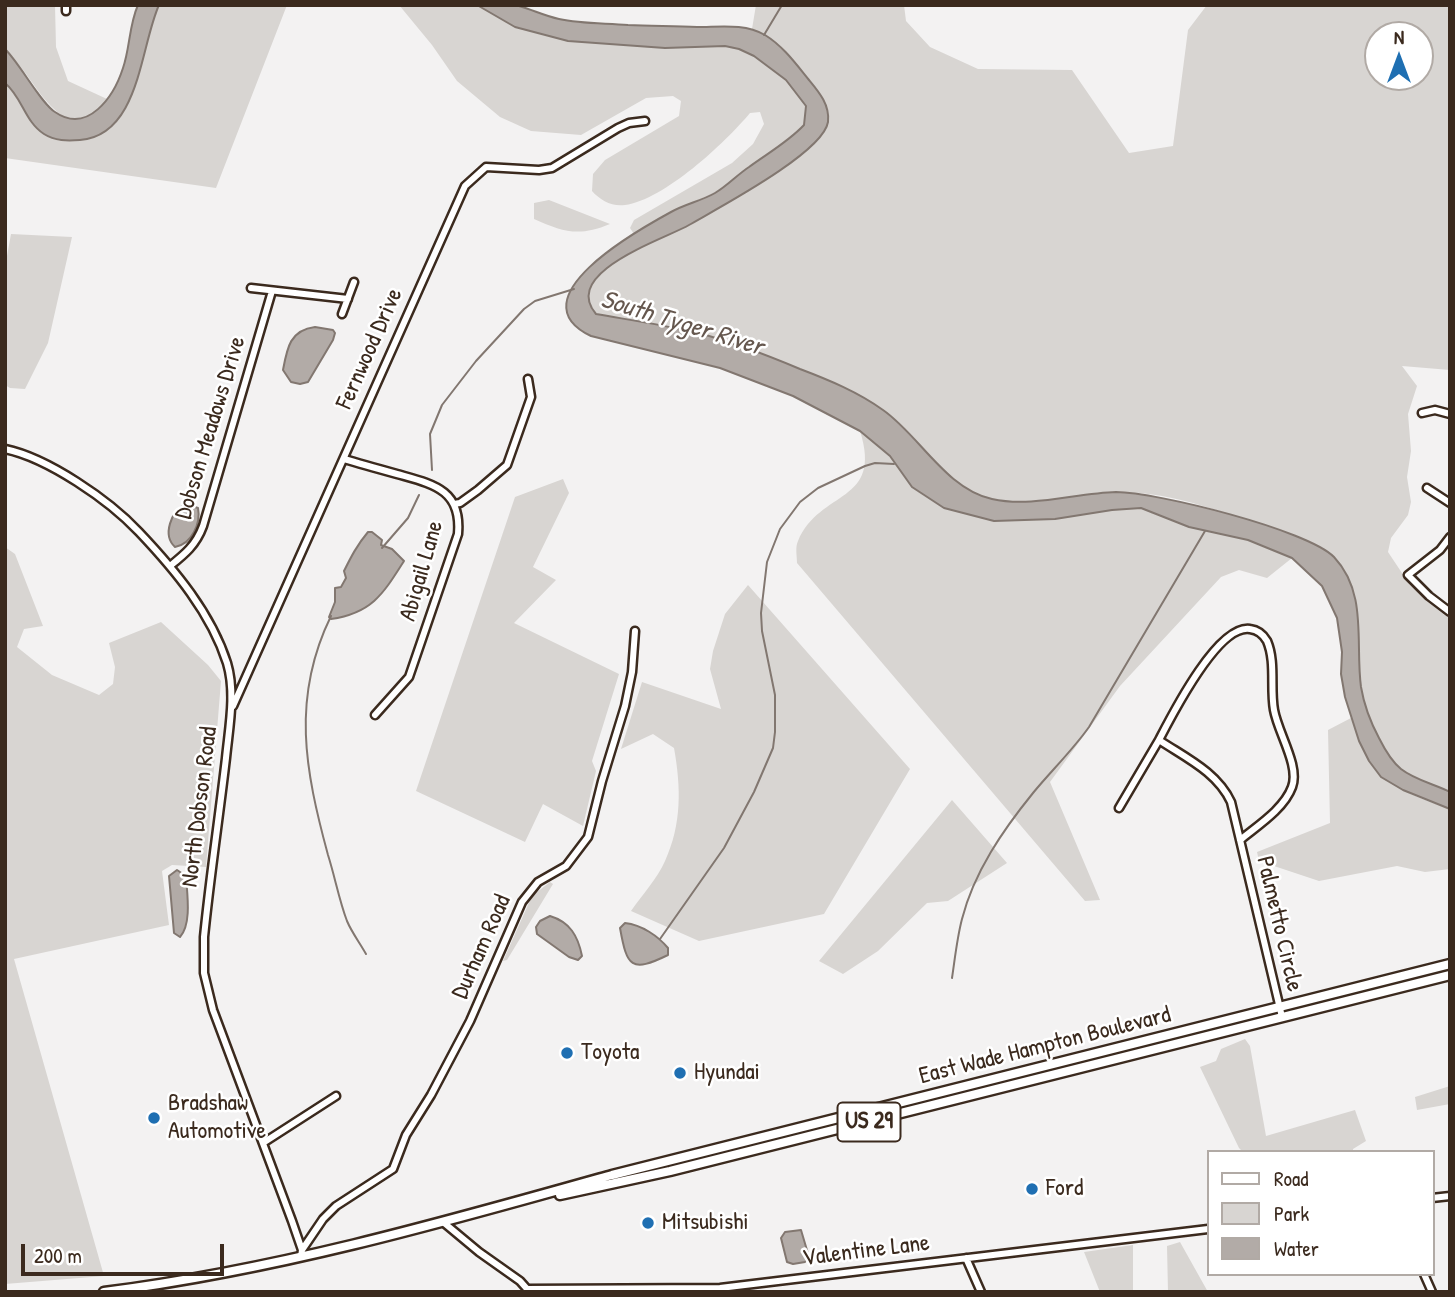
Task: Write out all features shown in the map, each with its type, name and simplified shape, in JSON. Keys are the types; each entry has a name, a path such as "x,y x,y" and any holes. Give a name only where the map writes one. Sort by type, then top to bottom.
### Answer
{"main road":[{"name":"East Wade Hampton Boulevard","path":"104,1292 236,1271 301,1253 443,1222 668,1160 1446,965"},
{"path":"1446,965 1447,976"},
{"name":"East Wade Hampton Boulevard","path":"488,1210 748,1152 1447,976"},
{"path":"1360,986 1362,997"},
{"path":"1310,999 1312,1009"},
{"path":"857,1113 860,1124"},
{"path":"744,1142 748,1152"},
{"path":"668,1160 670,1171"}],"street":[{"name":"Fernwood Drive","path":"231,711 460,194 471,178 486,167 539,170 552,168 618,128 645,121"},
{"path":"342,314 354,282"},
{"path":"251,288 348,299"},
{"name":"Dobson Meadows Drive","path":"170,566 198,540 272,290"},
{"path":"454,504 478,490 507,465 531,397 528,379"},
{"path":"1422,413 1435,410 1450,414"},
{"name":"North Dobson Road","path":"5,449 42,461 129,521 170,566 218,639 230,676 231,711 207,908 204,965 213,1010 301,1253"},
{"name":"Abigail Lane","path":"344,459 441,488 454,504 458,517 458,534 409,677 375,715"},
{"path":"1427,488 1450,503"},
{"path":"1450,537 1440,550 1408,575 1450,612"},
{"name":"Palmetto Circle","path":"1240,840 1282,803 1294,781 1292,763 1274,710 1268,645 1262,634 1249,628 1229,634 1188,687 1158,740 1213,775 1231,802 1279,1006 1282,1017"},
{"name":"Durham Road","path":"301,1253 323,1219 336,1206 393,1170 406,1135 431,1095 470,1021 522,902 538,882 566,866 588,837 625,706 632,672 635,631"},
{"path":"1119,808 1158,740"},
{"path":"263,1143 336,1096"},
{"path":"443,1222 528,1290"},
{"name":"Valentine Lane","path":"528,1290 697,1291 1206,1229"},
{"path":"966,1258 981,1292"},
{"path":"1425,1276 1432,1292"}],"green space":[{"path":"5,5 55,5 56,47 68,81 107,99 94,113 82,119 71,119 60,114 40,93 5,49"},
{"path":"159,5 287,5 216,188 5,158 5,83 17,96 30,118 50,137 66,141 92,136 116,118 134,89"},
{"path":"399,5 477,5 515,27 568,41 665,48 725,46 739,49 754,56 786,80 798,93 806,106 804,125 778,148 714,193 671,212 634,234 630,228 634,220 732,163 753,144 764,124 760,112 750,113 710,154 675,182 641,201 625,205 611,204 592,191 593,174 605,160 679,116 681,101 673,96 646,98 581,135 531,131 500,117 457,81"},
{"path":"756,5 904,5 906,21 930,47 978,69 1072,70 1129,153 1173,146 1188,30 1207,5 1450,5 1450,370 1402,366 1417,386 1408,414 1411,451 1407,477 1411,502 1408,515 1391,538 1388,552 1410,585 1450,616 1450,792 1401,769 1381,742 1368,714 1361,687 1358,619 1352,586 1334,557 1322,548 1220,511 1158,495 1116,492 1023,502 992,499 961,484 883,410 843,387 763,354 711,337 596,314 588,293 591,285 604,270 639,247 683,228 708,213 828,122 816,88 779,45 752,29"},
{"path":"549,200 610,224 580,232 554,227 534,219 534,203"},
{"path":"11,234 72,237 48,343 25,389 5,385 5,267"},
{"path":"860,431 890,456 912,487 994,521 1055,519 1141,508 1189,527 1248,540 1292,558 1267,578 1239,570 1221,577 1120,686 1050,782 1100,900 1085,901 797,563 797,543 808,524 846,494 863,472 865,455"},
{"path":"563,479 569,493 533,567 556,580 514,623 619,674 592,761 596,771 583,826 543,804 525,842 416,791 515,497"},
{"path":"5,547 15,554 43,626 24,629 17,647 52,675 99,695 113,684 115,667 109,643 161,622 208,665 221,681 206,867 172,865 162,871 169,925 14,959 104,1276 5,1284"},
{"path":"748,585 910,769 824,914 699,941 631,911 658,874 671,847 677,819 678,777 674,748 653,734 621,749 642,682 721,709 710,669 713,651 725,614"},
{"path":"1351,718 1367,755 1386,778 1412,795 1450,809 1450,869 1425,872 1397,866 1319,881 1259,861 1257,852 1330,823 1328,730"},
{"path":"952,800 1007,863 948,901 927,903 878,951 843,974 819,961"},
{"path":"550,882 553,884 507,960 503,961 532,896"},
{"path":"1245,1039 1250,1046 1266,1136 1355,1110 1366,1141 1353,1150 1241,1150 1200,1067 1216,1061 1221,1049"},
{"path":"1450,1086 1450,1104 1417,1110 1415,1097"},
{"path":"1180,1242 1208,1292 1168,1292 1167,1246"},
{"path":"1133,1245 1133,1292 1100,1292 1084,1252"}],"water":[{"path":"138,5 159,5 135,86 115,123 100,134 80,140 61,140 44,134 32,123 16,95 5,83 5,49 55,112 67,118 89,116 106,100 119,79"},
{"path":"477,5 514,5 554,18 585,23 732,26 757,31 772,39 783,50 826,104 828,122 822,135 789,164 689,225 640,248 603,271 592,284 589,299 596,314 711,337 762,354 843,387 883,410 961,484 992,499 1023,502 1101,493 1136,494 1230,514 1295,535 1319,546 1334,557 1352,586 1358,619 1361,687 1376,732 1388,755 1401,769 1450,792 1450,809 1403,790 1381,777 1369,761 1359,741 1345,697 1337,618 1322,586 1292,558 1248,540 1189,527 1141,508 1055,519 994,521 944,508 912,487 890,456 860,431 793,396 720,368 591,336 571,321 566,304 574,285 590,267 611,249 655,221 719,190 785,142 804,125 806,106 786,80 754,56 739,49 725,46 665,48 568,41 515,27"},
{"path":"315,327 333,330 333,340 308,382 291,382 283,370 291,341 300,332"},
{"path":"186,504 198,508 197,526 186,542 175,547 169,536 170,524 176,512"},
{"path":"368,532 382,540 381,545 392,549 404,561 390,583 367,607 331,619 329,617 335,602 335,588 341,587 346,578 344,571"},
{"path":"177,870 186,876 188,899 186,924 180,937 174,933 169,876"},
{"path":"550,916 563,922 572,931 582,956 578,960 569,957 537,934 536,927 540,921"},
{"path":"625,923 654,935 668,948 668,955 646,964 633,963 625,951 620,928"},
{"path":"801,1230 809,1257 805,1262 787,1262 781,1238 785,1232"}],"waterway":[{"path":"764,35 782,5"},
{"path":"432,470 430,434 442,405 476,361 524,309 535,301 574,289"},
{"path":"660,939 724,848 754,792 773,748 775,695 761,613 767,562 780,529 800,502 818,488 865,466 875,463 894,464"},
{"path":"382,548 408,518 419,495"},
{"path":"952,978 967,902 991,852 1022,807 1089,727 1205,531"},
{"path":"331,616 318,646 310,676 306,705 308,764 320,824 342,905 349,925 366,954"}],"place":[{"name":"Toyota","path":"567,1053"},
{"name":"Hyundai","path":"680,1073"},
{"name":"Bradshaw Automotive","path":"154,1118"},
{"name":"Ford","path":"1032,1189"},
{"name":"Mitsubishi","path":"648,1223"}],"water label":[{"name":"South Tyger River","path":"682,324"}]}
